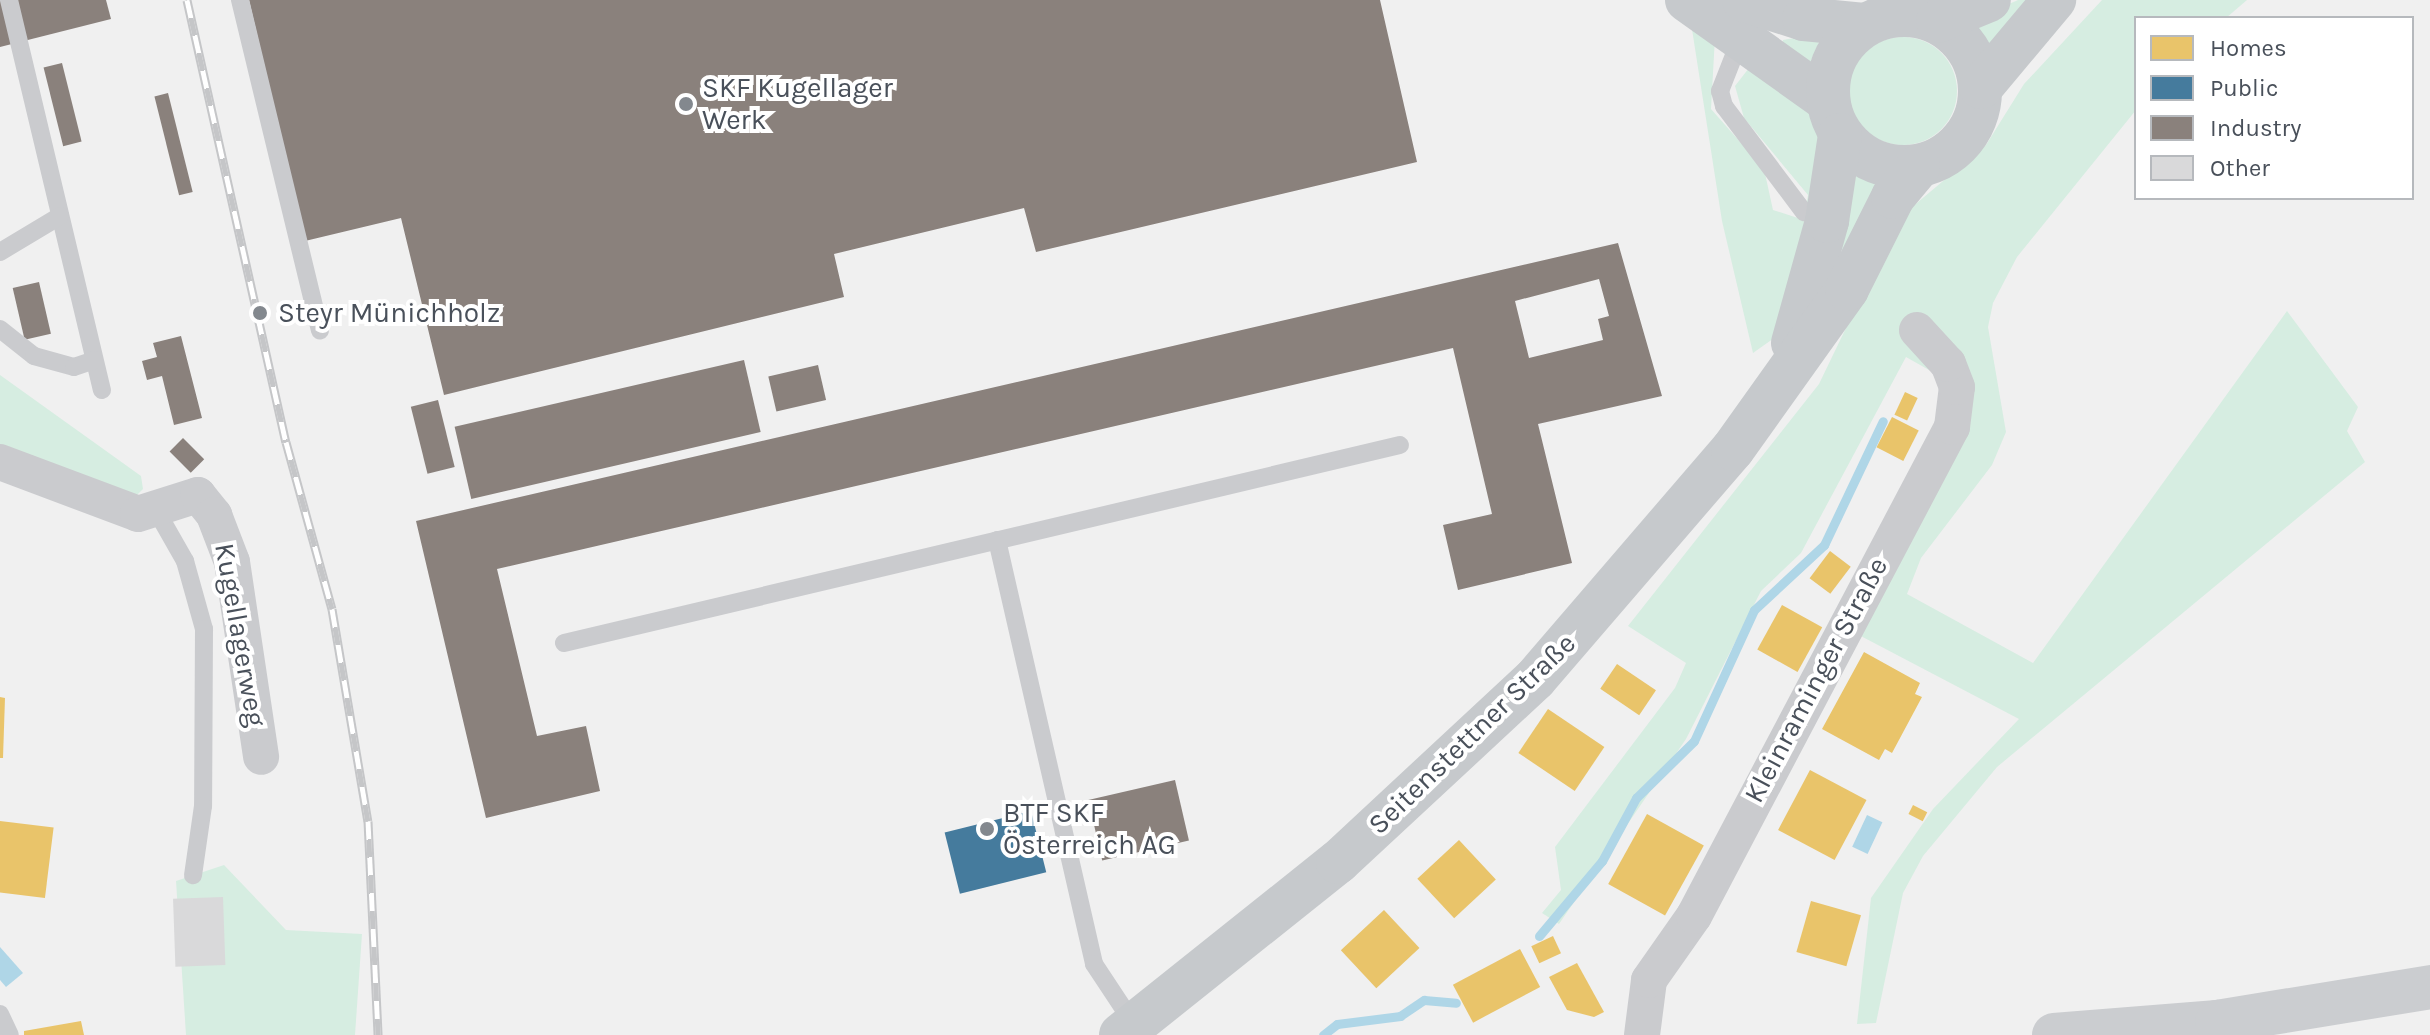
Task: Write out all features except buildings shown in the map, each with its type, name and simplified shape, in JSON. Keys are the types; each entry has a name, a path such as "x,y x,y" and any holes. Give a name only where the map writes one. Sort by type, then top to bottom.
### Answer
{"main road":[{"path":"1687,0 1748,12 1864,25"},
{"path":"1834,118 1829,70 1842,44 1864,25 1888,15 1938,21 1989,0"},
{"path":"1748,12 1861,156 1918,167 1964,139 1981,87 2054,0"},
{"path":"1938,21 1960,38 1981,87"},
{"name":"Seitenstettner Straße","path":"1778,387 1824,235 1834,118"},
{"name":"Seitenstettner Straße","path":"1128,1030 1370,835 1535,679 1674,523 1778,387 1918,167"},
{"path":"2054,1035 2217,1022 2430,987"}],"street":[{"name":"Kleinraminger Straße","path":"1642,1035 1649,980 1694,916 1952,427 1957,387 1948,364 1917,330"},
{"path":"0,462 138,514 156,510"},
{"name":"Kugellagerweg","path":"156,510 194,492 218,522 232,562 261,757"}],"lane":[{"path":"9,0 102,390"},
{"path":"240,0 320,330"},
{"path":"1748,12 1720,91 1724,106 1804,212"},
{"path":"0,252 60,216"},
{"path":"0,329 34,356 74,367 94,360"},
{"path":"564,643 1400,445"},
{"path":"156,510 185,561 204,629 203,806 193,875"},
{"path":"997,540 1094,964 1128,1030"},
{"path":"0,1014 10,1035"}],"green space":[{"path":"2018,0 2039,0 1989,46 1973,20"},
{"path":"2102,0 2247,0 2228,16 2134,16 2134,112 2017,257 1993,303 1988,327 2006,432 1992,465 1921,558 1907,594 2033,663 2287,311 2358,407 2347,431 2365,462 1997,767 1923,856 1903,893 1876,1023 1857,1024 1871,898 1933,809 2019,719 1836,623 1941,426 1945,379 1906,357 1801,553 1761,591 1686,739 1559,924 1542,913 1561,890 1555,847 1675,688 1686,663 1628,626 1819,384 1899,218 1986,145 2024,84"},
{"path":"1691,23 1715,37 1711,109 1764,169 1773,210 1804,220 1808,195 1744,118 1735,86 1749,68 1810,109 1821,135 1823,185 1777,336 1753,353 1722,221"},
{"path":"1823,33 1809,65 1782,46 1783,40"},
{"path":"1903,37 1924,41 1941,53 1953,70 1957,91 1953,112 1941,129 1924,141 1903,145 1882,141 1865,129 1853,112 1849,91 1853,70 1865,53 1882,41"},
{"path":"1849,170 1883,184 1840,269"},
{"path":"0,375 141,476 143,489 135,497 0,448"},
{"path":"224,865 286,930 362,934 355,1035 186,1035 176,881"}],"water":[{"path":"1867,815 1882,822 1868,854 1852,847"},
{"path":"0,947 23,973 6,987 0,980"}],"waterway":[{"path":"1539,936 1602,861 1636,798 1694,741 1754,610 1824,545 1883,421"},
{"path":"1323,1035 1337,1024 1400,1016 1424,1000 1456,1003"}],"railway":[{"path":"187,0 286,442 332,609 368,821 378,1035"}],"place":[{"name":"SKF Kugellager Werk","path":"686,104"},
{"name":"Steyr Münichholz","path":"260,313"},
{"name":"BTF SKF Österreich AG","path":"987,829"}]}
